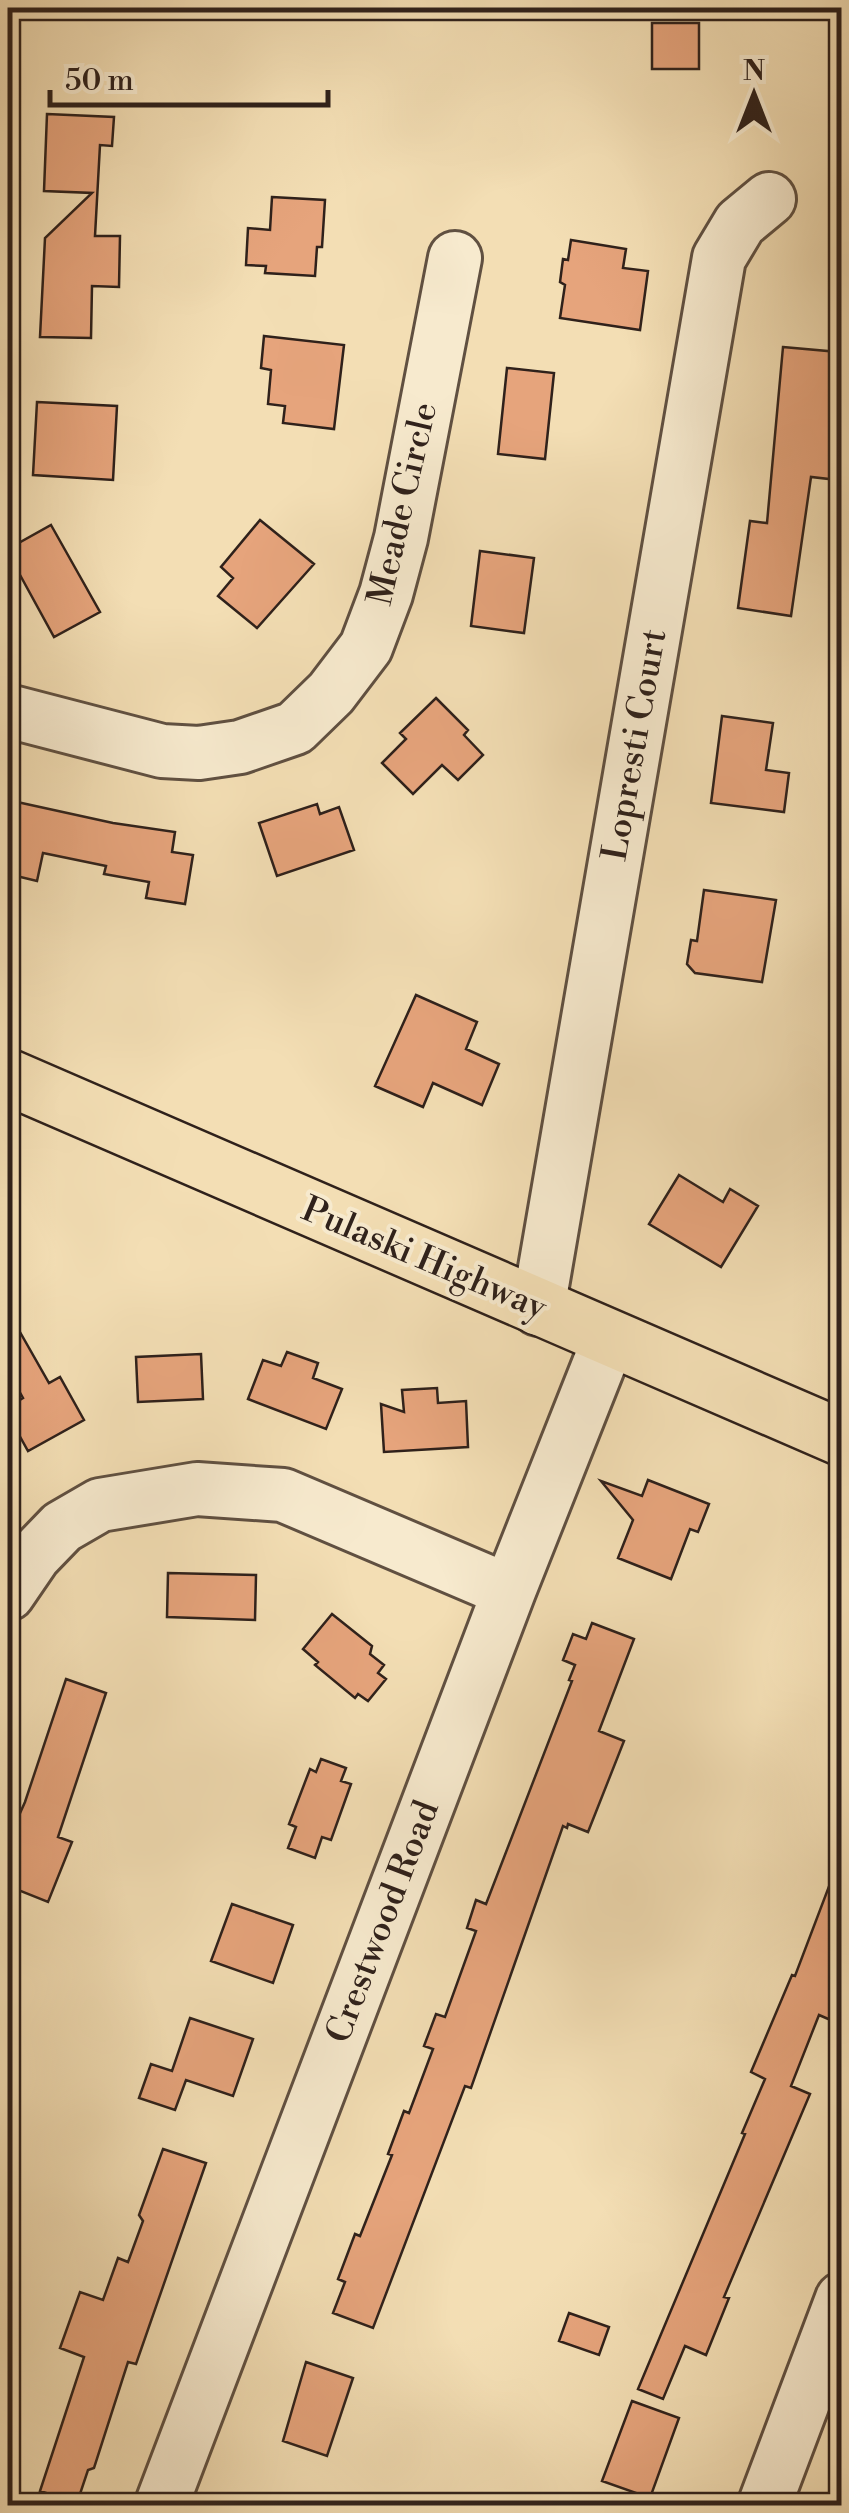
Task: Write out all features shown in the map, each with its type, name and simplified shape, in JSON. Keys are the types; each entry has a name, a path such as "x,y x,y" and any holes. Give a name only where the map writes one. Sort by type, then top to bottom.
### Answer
{"main road":[{"name":"Pulaski Highway","path":"8,1077 842,1438"}],"street":[{"name":"Lopresti Court","path":"538,1309 719,258 740,223 769,199"},
{"name":"Meade Circle","path":"8,711 162,751 198,753 240,747 295,728 332,693 366,646 386,594 401,538 456,258"},
{"name":"Crestwood Road","path":"161,2506 509,1591 609,1339"},
{"path":"8,1594 34,1556 62,1526 100,1505 197,1489 283,1495 509,1591"},
{"path":"764,2506 842,2299"}],"building":[{"path":"652,23 699,23 699,69 652,69"},
{"path":"47,114 114,117 112,146 100,145 95,236 120,236 119,287 92,286 91,338 40,337 45,238 92,193 44,191"},
{"path":"272,197 325,200 322,247 317,247 315,276 265,273 266,266 246,265 248,228 270,230"},
{"path":"571,240 626,249 623,268 648,271 640,330 560,318 565,285 560,282 563,259 568,260"},
{"path":"264,336 344,345 334,429 283,423 285,406 268,404 271,370 261,368"},
{"path":"783,347 838,352 830,436 842,437 838,480 811,477 791,616 738,608 750,521 767,523"},
{"path":"507,368 554,373 545,459 498,454"},
{"path":"37,402 117,406 113,480 33,475"},
{"path":"260,520 314,564 257,628 218,596 233,578 221,567"},
{"path":"51,525 100,612 54,637 8,553 8,549"},
{"path":"480,551 534,558 524,633 471,626"},
{"path":"436,698 468,730 464,735 483,755 458,780 442,765 413,794 382,763 406,739 400,733"},
{"path":"722,716 773,723 766,770 789,773 784,812 711,803"},
{"path":"8,800 175,832 172,852 193,855 185,904 146,898 149,882 104,874 106,866 43,853 37,881 8,874"},
{"path":"317,804 320,814 339,807 354,850 277,876 259,823"},
{"path":"704,890 776,900 762,982 695,973 687,964 691,940 697,941"},
{"path":"416,995 477,1022 466,1049 499,1064 482,1105 433,1083 423,1107 375,1086"},
{"path":"679,1175 723,1202 730,1189 758,1206 721,1267 649,1224"},
{"path":"8,1311 49,1383 60,1377 84,1420 28,1451 8,1415 8,1407 23,1398 8,1371"},
{"path":"287,1352 318,1363 313,1378 342,1389 326,1429 248,1399 263,1360 281,1366"},
{"path":"201,1354 203,1399 138,1402 136,1357"},
{"path":"437,1388 438,1403 466,1401 468,1447 384,1452 381,1404 404,1412 402,1390"},
{"path":"648,1480 709,1504 698,1532 690,1529 671,1579 618,1558 633,1520 601,1481 642,1496"},
{"path":"168,1573 256,1575 255,1620 167,1617"},
{"path":"332,1614 372,1646 370,1654 384,1665 378,1673 386,1679 368,1701 358,1694 355,1698 315,1665 318,1662 303,1649"},
{"path":"592,1623 634,1639 599,1731 624,1741 588,1832 568,1824 567,1828 563,1826 471,2088 465,2086 373,2328 333,2313 345,2282 338,2279 355,2234 360,2236 392,2155 388,2154 404,2111 409,2113 433,2049 424,2046 436,2014 445,2017 476,1931 467,1928 476,1900 486,1904 572,1681 569,1680 575,1665 563,1660 573,1634 586,1639"},
{"path":"66,1679 106,1693 58,1837 72,1842 48,1902 8,1886 8,1840 25,1802"},
{"path":"321,1759 346,1768 341,1781 351,1784 331,1840 322,1837 315,1858 288,1848 296,1827 289,1824 310,1769 316,1772"},
{"path":"839,1860 842,1999 833,2021 819,2015 791,2086 810,2094 724,2297 729,2298 706,2355 685,2346 663,2399 638,2389 745,2134 742,2133 765,2079 751,2072 792,1975 795,1976"},
{"path":"232,1904 293,1925 273,1983 211,1961"},
{"path":"190,2018 253,2039 233,2096 186,2080 175,2110 139,2098 151,2064 172,2071"},
{"path":"163,2149 206,2163 136,2364 128,2362 94,2468 88,2470 77,2503 40,2491 84,2357 60,2348 80,2292 103,2300 118,2258 128,2262 143,2221 139,2215"},
{"path":"569,2313 609,2327 599,2355 559,2341"},
{"path":"306,2362 353,2378 327,2456 283,2441"},
{"path":"632,2401 679,2418 650,2498 602,2481"}]}
